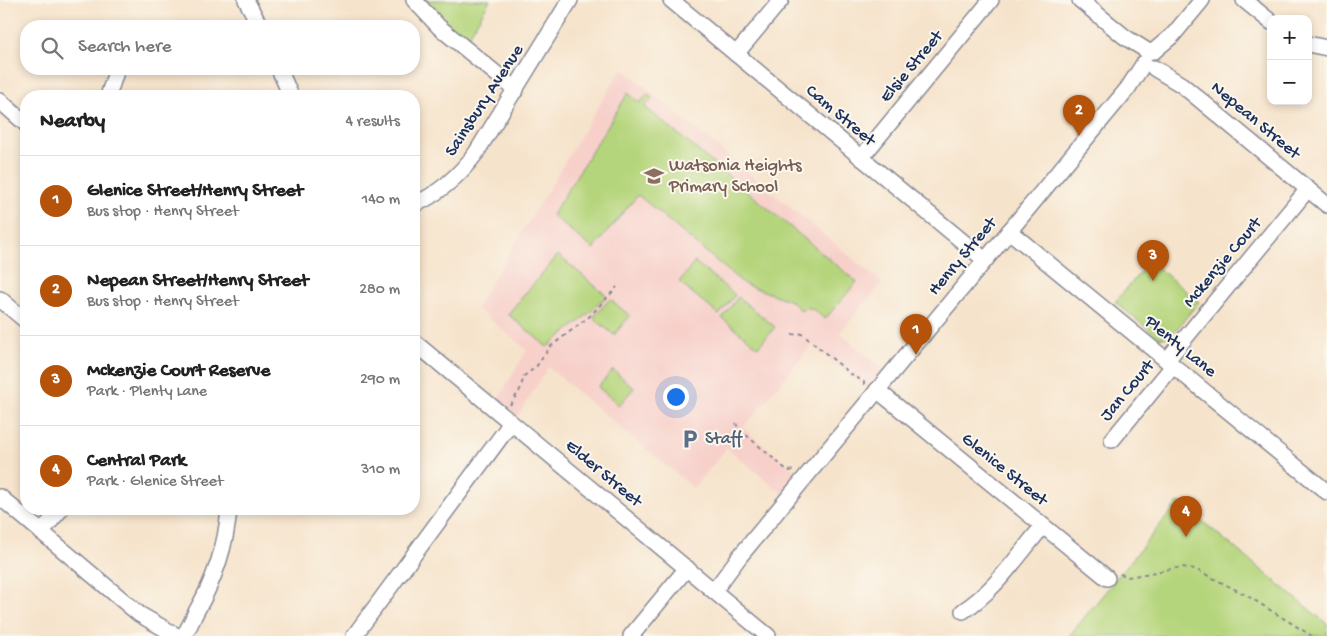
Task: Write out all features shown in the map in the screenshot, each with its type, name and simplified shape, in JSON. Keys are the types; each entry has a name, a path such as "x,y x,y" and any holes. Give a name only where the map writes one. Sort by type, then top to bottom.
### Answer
{"street":[{"path":"246,0 256,20"},
{"path":"253,0 258,20"},
{"path":"414,0 439,27 516,90"},
{"name":"Sainsbury Avenue","path":"420,202 438,192 460,173 487,137 570,0"},
{"name":"Cam Street","path":"671,0 985,260"},
{"path":"736,54 781,0"},
{"name":"Elsie Street","path":"861,158 991,0"},
{"name":"Nepean Street","path":"1080,0 1327,205"},
{"name":"Henry Street","path":"714,591 871,390 985,260 1202,0"},
{"path":"1244,0 1267,19"},
{"path":"1312,45 1327,48"},
{"path":"110,90 115,75"},
{"path":"282,75 288,90"},
{"path":"0,102 20,119"},
{"name":"Mckenzie Court","path":"1170,363 1308,189"},
{"name":"Plenty Lane","path":"1009,231 1327,492"},
{"path":"0,299 20,316"},
{"name":"Elder Street","path":"420,347 768,636"},
{"name":"Jan Court","path":"1112,440 1170,363"},
{"name":"Glenice Street","path":"871,390 1043,526 1113,576"},
{"path":"354,636 511,423"},
{"path":"0,497 20,514"},
{"path":"21,515 139,614 160,636"},
{"path":"41,532 56,515"},
{"path":"183,636 212,582 222,555 228,515"},
{"path":"963,611 990,589 1043,526"},
{"path":"631,636 687,568"},
{"path":"139,614 176,636 195,614"}],"path":[{"path":"509,406 520,390 524,376 536,366 550,347 590,316 617,287"},
{"path":"792,335 802,334 851,374 864,382 871,390"},
{"path":"736,423 738,428 788,470 798,470"},
{"path":"1113,576 1128,577 1182,567 1195,568 1246,595 1312,636"}],"shaded area":[{"name":"Watsonia Heights Primary School","path":"622,68 882,283 840,333 884,371 868,391 812,345 743,428 799,474 783,494 727,448 693,488 548,367 517,418 497,401 527,350 476,308"}],"green space":[{"path":"422,0 490,0 466,41"},
{"path":"628,93 640,103 647,94 652,98 645,107 857,282 825,319 814,310 806,307 802,311 791,301 744,284 638,195 593,249 552,215"},
{"path":"558,255 607,296 585,317 547,347 508,314"},
{"path":"1150,261 1199,302 1170,337 1159,338 1115,302"},
{"path":"695,262 735,295 719,315 679,282"},
{"path":"738,297 775,327 758,347 722,318"},
{"path":"610,299 630,316 614,335 596,320 594,316"},
{"path":"613,370 634,388 619,405 598,387"},
{"path":"1179,502 1327,624 1327,636 1069,636"}],"place":[{"name":"Nepean Street/Henry Street","path":"1079,136"},
{"name":"Watsonia Heights Primary School","path":"654,176"},
{"name":"Mckenzie Court Reserve","path":"1153,281"},
{"name":"Glenice Street/Henry Street","path":"916,355"},
{"name":"Staff","path":"690,439"},
{"name":"Central Park","path":"1186,537"}]}
